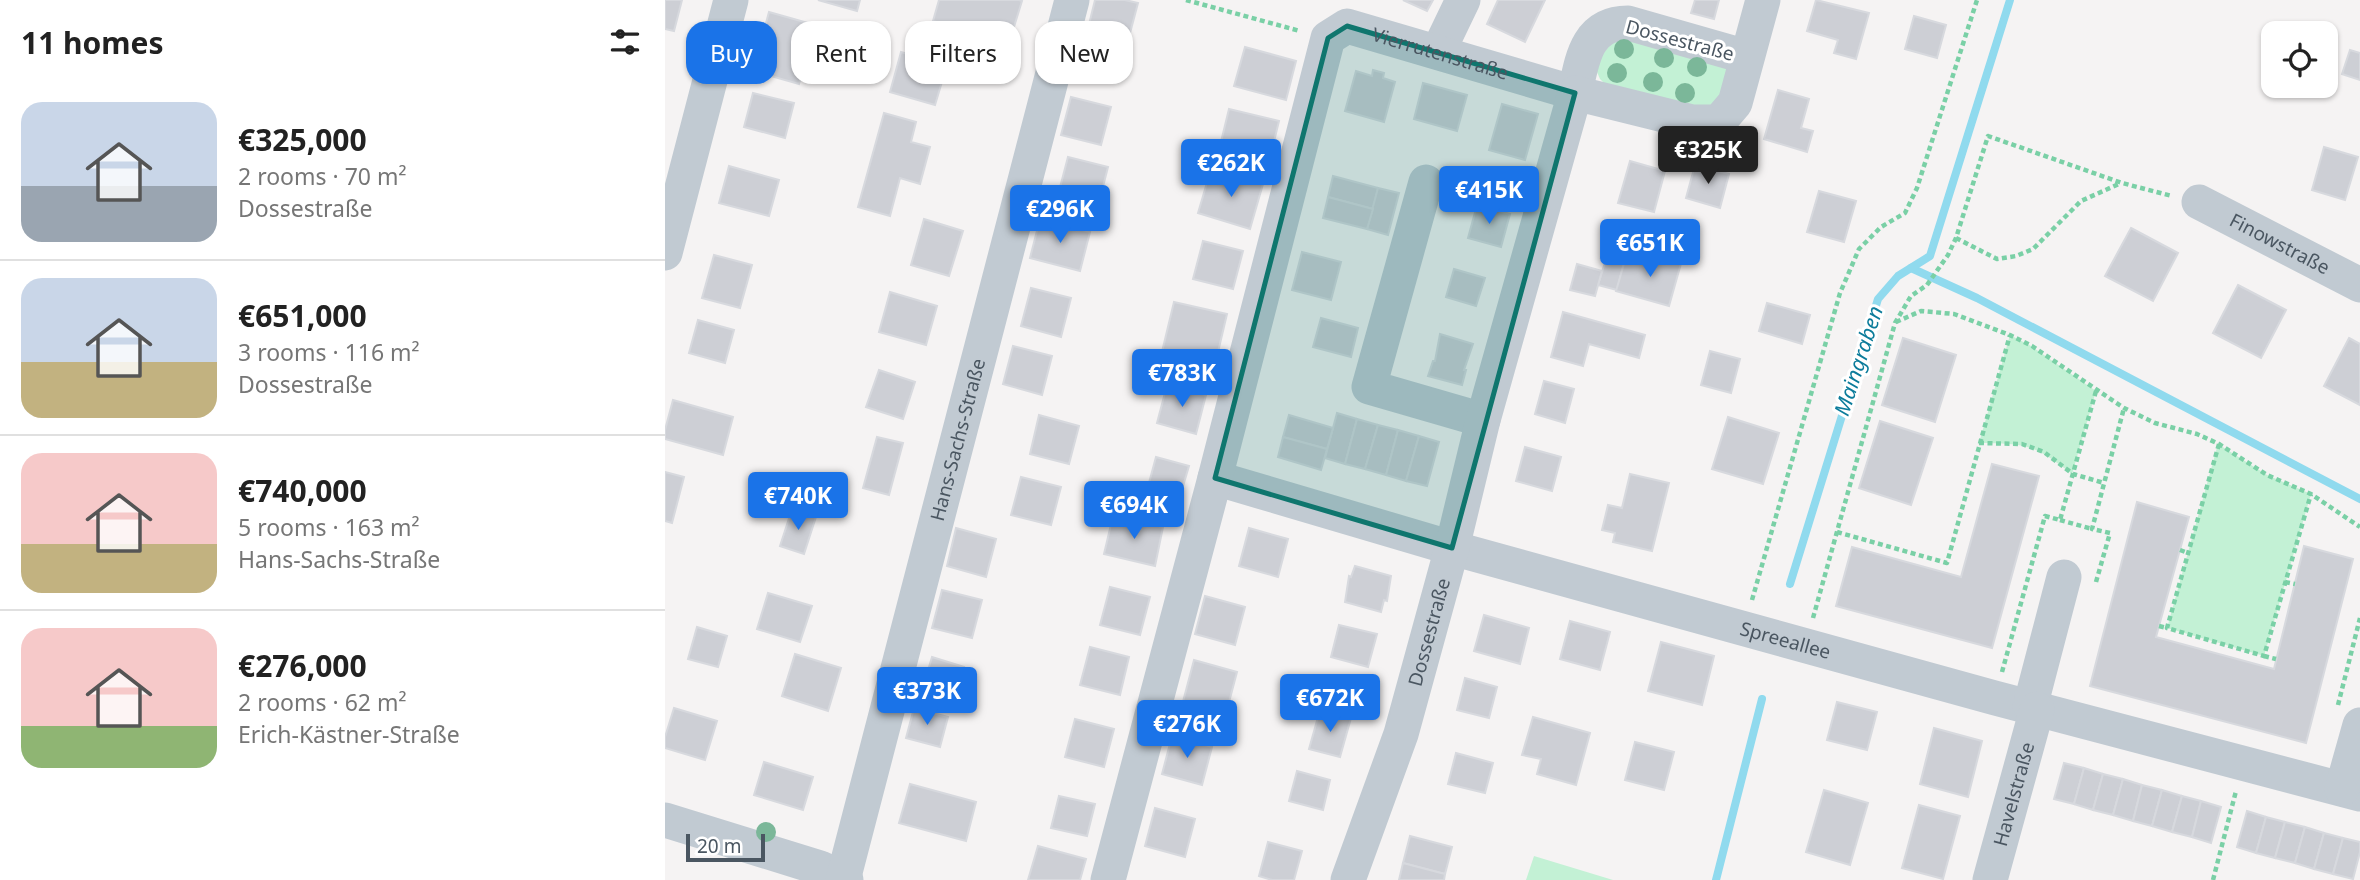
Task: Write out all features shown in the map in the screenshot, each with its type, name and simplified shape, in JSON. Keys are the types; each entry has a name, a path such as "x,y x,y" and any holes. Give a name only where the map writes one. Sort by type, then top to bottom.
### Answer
{"street":[{"path":"665,253 731,0"},
{"name":"Hans-Sachs-Straße","path":"844,880 1072,0"},
{"path":"1438,52 1463,0"},
{"name":"Dossestraße","path":"1575,93 1692,122 1715,122 1735,103 1763,0"},
{"name":"Dossestraße","path":"1348,880 1401,734 1452,548 1483,420 1582,60 1590,42 1607,26 1628,23 1747,57"},
{"name":"Vierrutenstraße","path":"1328,38 1347,26 1575,93"},
{"path":"1108,880 1328,38"},
{"path":"1426,182 1369,387 1483,420"},
{"name":"Finowstraße","path":"2199,202 2359,282"},
{"name":"Spreeallee","path":"1215,478 1452,548 1806,646 2351,791"},
{"name":"Havelstraße","path":"1990,880 2034,708 2079,581"},
{"path":"2351,791 2360,724"},
{"path":"665,820 820,868 844,880"}],"path":[{"path":"1186,0 1328,38"},
{"path":"1744,628 1840,293 1859,249 1881,227 1905,213 1917,188 1977,0"},
{"path":"1806,646 1895,323 1911,296 1927,285 1948,255 1956,238 1988,136 2122,183 2199,202"},
{"path":"1956,238 1997,259 2016,257 2033,248 2081,201 2122,183"},
{"path":"1895,323 1921,311 1954,314 2010,335 2032,346 2124,408 2155,423 2197,434 2218,444 2267,475 2311,494 2360,527"},
{"path":"1837,533 1947,563 2010,335"},
{"path":"2060,520 2096,391"},
{"path":"2092,529 2124,408"},
{"path":"1979,443 2022,444 2044,452 2073,474 2104,482"},
{"path":"2167,628 2218,444"},
{"path":"2264,656 2311,494"},
{"path":"1995,698 2045,516 2110,533 2079,581"},
{"path":"2180,550 2188,553"},
{"path":"2285,582 2295,584"},
{"path":"2159,626 2219,646 2276,659"},
{"path":"2213,880 2243,763"}],"highlighted area":[{"path":"1347,26 1575,93 1452,548 1215,478 1328,38"}],"green space":[{"path":"1618,35 1712,55 1728,70 1719,99 1704,109 1611,90 1600,79 1594,65"},
{"path":"2010,335 2031,346 2096,391 2072,474 2038,451 2020,445 1979,443"},
{"path":"2218,444 2267,475 2311,494 2264,656 2167,628"},
{"path":"1534,856 1613,880 1526,880"}],"building":[{"path":"665,0 682,0 674,31 665,29"},
{"path":"818,0 860,0 857,11"},
{"path":"939,0 1022,1 1016,21 933,21"},
{"path":"1095,0 1138,3 1133,22 1090,21"},
{"path":"1403,0 1433,0 1427,11"},
{"path":"1498,0 1545,0 1525,42 1487,24"},
{"path":"1695,0 1719,0 1714,19 1691,13"},
{"path":"1816,0 1869,13 1856,59 1834,53 1838,40 1807,31"},
{"path":"769,12 801,21 791,21 791,82 777,78 777,21 767,21"},
{"path":"1914,16 1946,25 1937,58 1905,49"},
{"path":"1245,47 1296,61 1286,100 1234,86"},
{"path":"2350,50 2360,53 2360,80 2342,74"},
{"path":"901,52 905,53 905,84 941,84 935,105 890,92"},
{"path":"1373,70 1384,73 1383,78 1395,82 1384,122 1345,111 1356,71 1372,76"},
{"path":"1423,83 1467,95 1457,131 1414,119"},
{"path":"1778,90 1809,99 1801,128 1813,131 1807,152 1764,139"},
{"path":"753,93 794,103 785,138 744,127"},
{"path":"1071,97 1111,107 1101,145 1061,135"},
{"path":"1502,104 1538,114 1525,160 1489,150"},
{"path":"1229,109 1279,121 1269,162 1219,150"},
{"path":"884,113 916,122 911,142 930,147 920,184 900,178 890,216 858,207"},
{"path":"2324,147 2358,157 2345,200 2312,190"},
{"path":"1068,157 1108,167 1098,206 1058,195"},
{"path":"1630,161 1665,171 1654,212 1618,203"},
{"path":"1695,165 1729,174 1720,208 1686,198"},
{"path":"729,166 779,180 769,216 719,203"},
{"path":"1211,169 1263,184 1250,229 1198,213"},
{"path":"1333,176 1378,188 1373,209 1328,197"},
{"path":"1378,188 1399,193 1388,235 1367,229"},
{"path":"1819,191 1856,201 1844,242 1807,232"},
{"path":"1328,197 1373,209 1367,229 1323,218"},
{"path":"1477,205 1510,214 1501,247 1468,238"},
{"path":"924,219 963,231 949,276 911,265"},
{"path":"1040,219 1090,232 1080,271 1030,258"},
{"path":"2131,228 2178,253 2153,301 2105,276"},
{"path":"1203,241 1243,251 1233,289 1193,279"},
{"path":"1605,245 1627,251 1617,290 1598,285 1606,259 1601,258"},
{"path":"1302,252 1341,262 1331,300 1292,290"},
{"path":"1660,254 1682,260 1669,306 1616,291 1626,257 1656,265"},
{"path":"714,255 752,265 740,308 702,298"},
{"path":"1577,264 1602,271 1595,296 1570,290"},
{"path":"1454,269 1485,278 1476,306 1446,297"},
{"path":"2238,285 2286,310 2261,358 2213,333"},
{"path":"1031,288 1071,298 1061,337 1021,326"},
{"path":"890,292 937,306 926,345 879,332"},
{"path":"1174,302 1227,314 1214,369 1161,356"},
{"path":"1767,303 1810,315 1802,344 1759,331"},
{"path":"1563,312 1645,335 1639,358 1589,344 1583,366 1551,357"},
{"path":"1321,318 1358,328 1351,357 1313,347"},
{"path":"698,320 734,330 725,363 689,353"},
{"path":"1440,334 1473,344 1462,385 1428,376 1435,361"},
{"path":"1903,338 1956,355 1935,422 1882,405"},
{"path":"2349,338 2360,344 2360,405 2324,386"},
{"path":"1013,346 1052,356 1042,395 1003,384"},
{"path":"1710,351 1740,359 1731,393 1701,385"},
{"path":"879,370 915,382 903,419 866,407"},
{"path":"1544,381 1574,389 1565,423 1535,414"},
{"path":"1167,385 1206,395 1196,434 1157,423"},
{"path":"673,400 733,417 723,455 665,439"},
{"path":"1337,413 1357,419 1345,464 1325,458"},
{"path":"1039,415 1079,426 1069,464 1030,454"},
{"path":"1289,415 1333,428 1327,449 1283,437"},
{"path":"1728,417 1779,433 1763,484 1712,469"},
{"path":"1357,419 1378,425 1365,469 1345,464"},
{"path":"1880,421 1933,438 1911,505 1859,488"},
{"path":"1378,425 1398,430 1386,475 1365,469"},
{"path":"1398,430 1419,436 1406,481 1386,475"},
{"path":"1419,436 1439,442 1427,486 1406,481"},
{"path":"877,437 903,443 889,495 863,488"},
{"path":"1283,437 1327,449 1321,470 1278,457"},
{"path":"1525,447 1561,457 1552,491 1516,481"},
{"path":"1156,457 1189,466 1178,503 1146,494"},
{"path":"1992,464 2039,476 1992,648 1836,606 1852,547 1961,577"},
{"path":"665,472 684,477 672,523 665,521"},
{"path":"1630,474 1669,483 1652,551 1613,542 1615,533 1602,530 1608,505 1622,508"},
{"path":"1021,477 1061,487 1051,525 1011,515"},
{"path":"2137,502 2189,517 2156,637 2274,669 2304,546 2353,559 2306,743 2090,686"},
{"path":"792,509 816,517 804,554 780,546"},
{"path":"1113,516 1163,527 1155,566 1104,554"},
{"path":"956,528 996,539 986,577 947,566"},
{"path":"1249,528 1288,539 1278,577 1239,566"},
{"path":"1355,566 1391,576 1387,601 1384,600 1381,612 1345,602 1349,576 1351,577"},
{"path":"1110,587 1150,597 1140,635 1100,625"},
{"path":"942,590 982,600 972,638 932,628"},
{"path":"768,593 812,606 800,642 757,629"},
{"path":"1205,596 1245,607 1235,645 1195,634"},
{"path":"1484,615 1529,628 1520,664 1474,651"},
{"path":"1570,621 1610,632 1600,670 1560,659"},
{"path":"1339,625 1377,634 1368,667 1331,657"},
{"path":"697,627 727,636 718,667 688,659"},
{"path":"1661,642 1714,656 1702,705 1648,691"},
{"path":"1090,647 1129,657 1120,695 1080,685"},
{"path":"795,654 841,668 828,711 782,696"},
{"path":"932,657 964,667 952,703 921,694"},
{"path":"1194,660 1237,672 1223,725 1180,713"},
{"path":"1465,678 1497,687 1489,718 1457,710"},
{"path":"1837,702 1877,712 1867,750 1827,740"},
{"path":"674,708 717,721 705,760 665,748 665,737"},
{"path":"914,708 948,717 940,747 906,738"},
{"path":"1320,710 1351,718 1340,757 1309,749"},
{"path":"1533,717 1590,733 1576,785 1537,774 1541,759 1522,755"},
{"path":"1075,719 1114,729 1104,767 1065,757"},
{"path":"1934,728 1982,741 1968,797 1920,784"},
{"path":"1172,736 1212,747 1202,785 1162,774"},
{"path":"1635,742 1674,752 1664,790 1625,780"},
{"path":"1456,753 1493,763 1485,793 1448,784"},
{"path":"764,762 813,777 803,810 754,795"},
{"path":"2064,763 2084,768 2074,804 2054,799"},
{"path":"2084,768 2103,774 2093,810 2074,804"},
{"path":"1297,771 1330,780 1323,810 1289,801"},
{"path":"2103,774 2123,779 2113,815 2093,810"},
{"path":"2123,779 2142,785 2133,821 2113,815"},
{"path":"910,784 976,802 966,841 899,823"},
{"path":"2142,785 2162,790 2152,826 2133,821"},
{"path":"1824,790 1868,803 1850,865 1806,852"},
{"path":"2162,790 2182,796 2172,832 2152,826"},
{"path":"1059,796 1095,804 1087,836 1051,828"},
{"path":"2182,796 2201,801 2192,837 2172,832"},
{"path":"2201,801 2221,807 2211,843 2192,837"},
{"path":"1919,805 1960,816 1943,879 1902,868"},
{"path":"1155,808 1195,819 1185,857 1145,846"},
{"path":"2247,811 2266,817 2256,853 2237,847"},
{"path":"2266,817 2285,822 2275,858 2256,853"},
{"path":"2285,822 2305,827 2295,863 2275,858"},
{"path":"2305,827 2324,833 2314,869 2295,863"},
{"path":"2324,833 2343,838 2333,874 2314,869"},
{"path":"1410,836 1452,847 1445,874 1403,863"},
{"path":"2343,838 2360,842 2353,879 2333,874"},
{"path":"1268,842 1302,851 1294,880 1272,880 1259,876"},
{"path":"1038,846 1086,859 1080,880 1028,880"},
{"path":"1403,863 1445,874 1444,880 1399,880"}],"waterway":[{"name":"Maingraben","path":"1790,584 1878,299 1898,276 1930,256 2010,0"},
{"path":"1911,268 1977,298 2360,499"},
{"name":"Maingraben","path":"1716,880 1762,699"}]}
